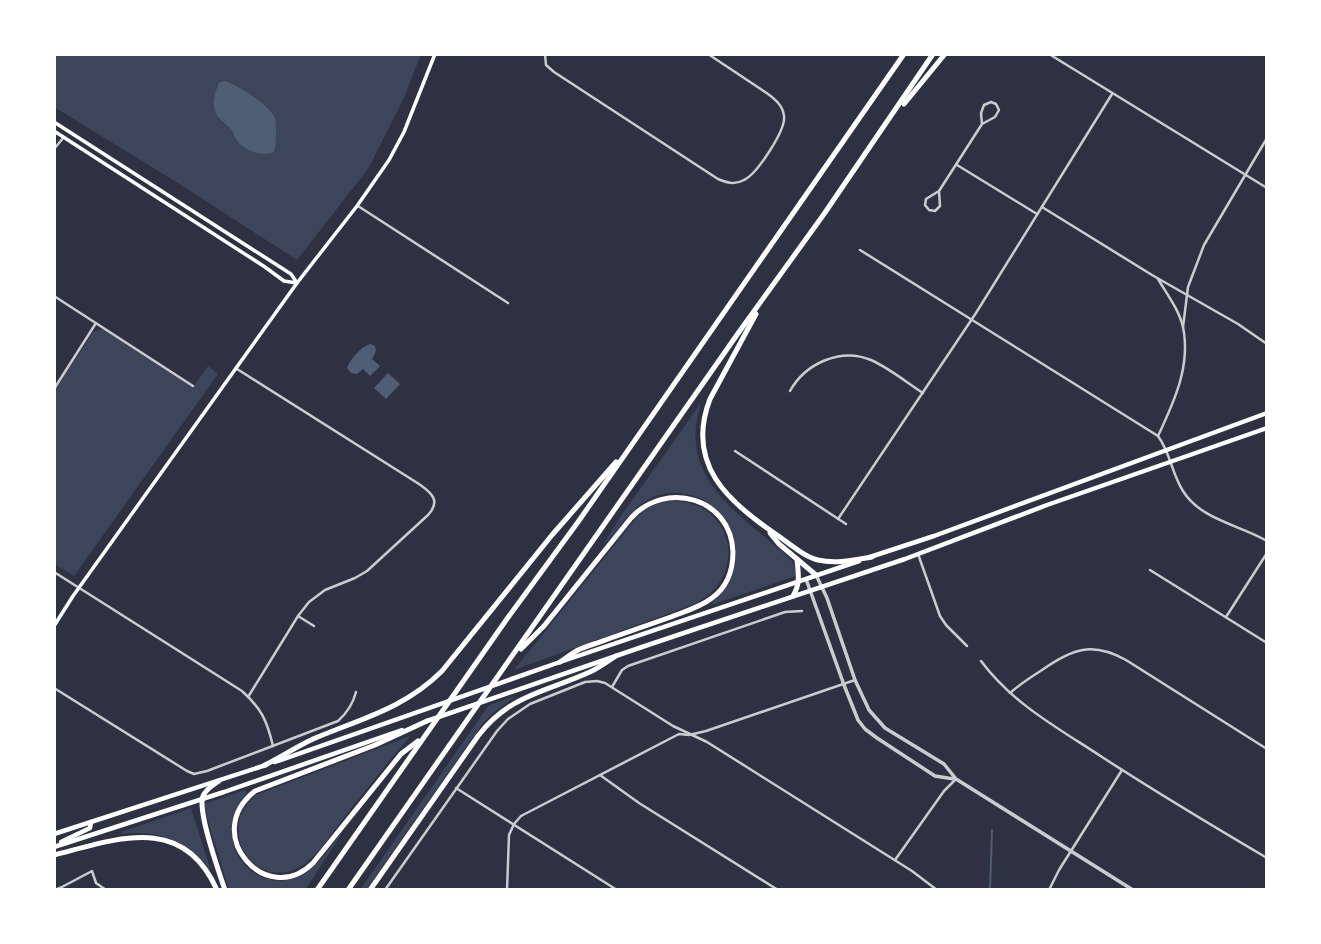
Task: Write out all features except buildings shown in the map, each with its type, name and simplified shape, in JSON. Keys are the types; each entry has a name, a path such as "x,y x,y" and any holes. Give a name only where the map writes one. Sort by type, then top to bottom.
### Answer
{"highway":[{"path":"317,890 904,54"},
{"path":"348,890 884,128 933,54"},
{"path":"884,128 945,54"},
{"path":"766,296 705,410 702,434 706,461 718,484 733,501 801,552 828,562 872,557"},
{"path":"265,765 310,740 393,707 431,682 552,535 634,442"},
{"path":"509,661 544,626 640,509 660,499 686,498 705,504 719,516 731,538 733,549 730,573 719,593 699,606 578,650 560,662"},
{"path":"763,525 779,544 816,575"},
{"path":"793,596 799,573 797,559"},
{"path":"370,890 491,720 516,701 593,670 615,656"},
{"path":"424,737 401,754 310,866 291,875 273,876 262,873 246,862 235,838 235,818 241,805 256,791 375,745 427,721"},
{"path":"219,781 206,790 202,800 203,817 225,890"},
{"path":"54,855 123,838 154,838 177,845 192,854 208,872 217,890"}],"main road":[{"path":"54,626 297,283 357,206 397,148 435,54"},
{"path":"54,122 291,274 297,283"},
{"path":"64,137 68,130"},
{"path":"54,131 284,281 297,283"},
{"path":"54,834 219,781 872,557 1267,413"},
{"path":"54,846 202,800 918,554 1047,505 1267,428"},
{"path":"54,846 90,828 91,822"}],"street":[{"path":"545,54 544,60 548,68 589,96 718,179 740,182 755,172 780,132 784,123 783,112 768,94 708,54"},
{"path":"1049,54 1267,188"},
{"path":"838,519 971,319 1112,94"},
{"path":"939,191 940,206 935,211 929,210 925,205 926,199 939,191 982,124 998,114 996,104 991,102 984,105 981,113 982,124"},
{"path":"54,149 64,137"},
{"path":"1182,327 1187,294 1204,245 1267,138"},
{"path":"957,164 1037,214"},
{"path":"357,206 508,303"},
{"path":"1042,207 1267,344"},
{"path":"860,250 1158,436 1183,492 1200,509 1267,541"},
{"path":"1156,277 1174,305 1182,327 1184,345 1182,375 1158,436"},
{"path":"54,296 193,386"},
{"path":"54,389 96,323"},
{"path":"790,391 798,379 815,365 827,359 848,356 873,361 923,393"},
{"path":"237,369 419,484 430,492 434,501 434,507 428,515 373,566 355,578 319,593 309,602 248,697"},
{"path":"54,379 59,382"},
{"path":"734,451 846,524"},
{"path":"1226,617 1267,553"},
{"path":"918,554 940,616 967,646"},
{"path":"1150,569 1267,643"},
{"path":"54,572 236,687 257,706 266,720 273,746"},
{"path":"816,575 864,703 879,723 944,764 956,779 1133,890"},
{"path":"806,579 858,720 887,746 935,776 956,779"},
{"path":"612,687 622,670 628,666 785,612 802,611"},
{"path":"298,616 314,626"},
{"path":"1010,693 1067,654 1086,649 1100,650 1126,660 1267,749"},
{"path":"981,661 1002,686 1032,711 1122,770 1267,858"},
{"path":"507,890 509,835 521,816 679,734 706,731 855,680"},
{"path":"385,890 508,719 540,700 585,682 597,681 605,683 707,742 895,860 937,890"},
{"path":"54,688 194,774 338,720 348,711 356,692"},
{"path":"1049,890 1122,770"},
{"path":"600,775 639,803 778,890"},
{"path":"895,860 944,791 956,779"},
{"path":"456,788 617,890"},
{"path":"55,890 92,871 96,883 106,890"}],"shaded area":[{"path":"54,54 421,54 404,98 368,169 297,260 54,107"},
{"path":"224,81 252,96 272,113 276,125 274,152 260,154 246,148 218,116 214,108 214,97 219,83"},
{"path":"103,329 193,387 208,366 218,374 74,576 54,564 54,392 93,332"},
{"path":"370,344 376,348 372,359 380,366 370,376 363,369 357,374 351,373 347,368 351,361"},
{"path":"388,373 400,384 386,399 374,388"},
{"path":"701,403 696,430 697,453 705,474 733,510 791,560 796,573 796,576 711,605 731,577 736,547 724,518 700,499 669,493 653,497 638,507 603,545"},
{"path":"672,501 693,504 710,513 721,527 727,543 728,561 722,578 710,593 692,605 514,670 637,517 653,506"},
{"path":"516,696 483,723 366,890 360,890 489,705"},
{"path":"410,736 306,863 283,873 268,871 245,854 239,840 238,825 244,809 256,795"},
{"path":"245,790 247,793 235,811 232,830 234,847 242,862 255,873 271,880 288,880 307,872 321,860 341,835 305,890 229,890 204,804"},
{"path":"191,808 211,871 193,852 172,840 148,834 121,832"}],"waterway":[{"path":"990,890 992,830"}]}
